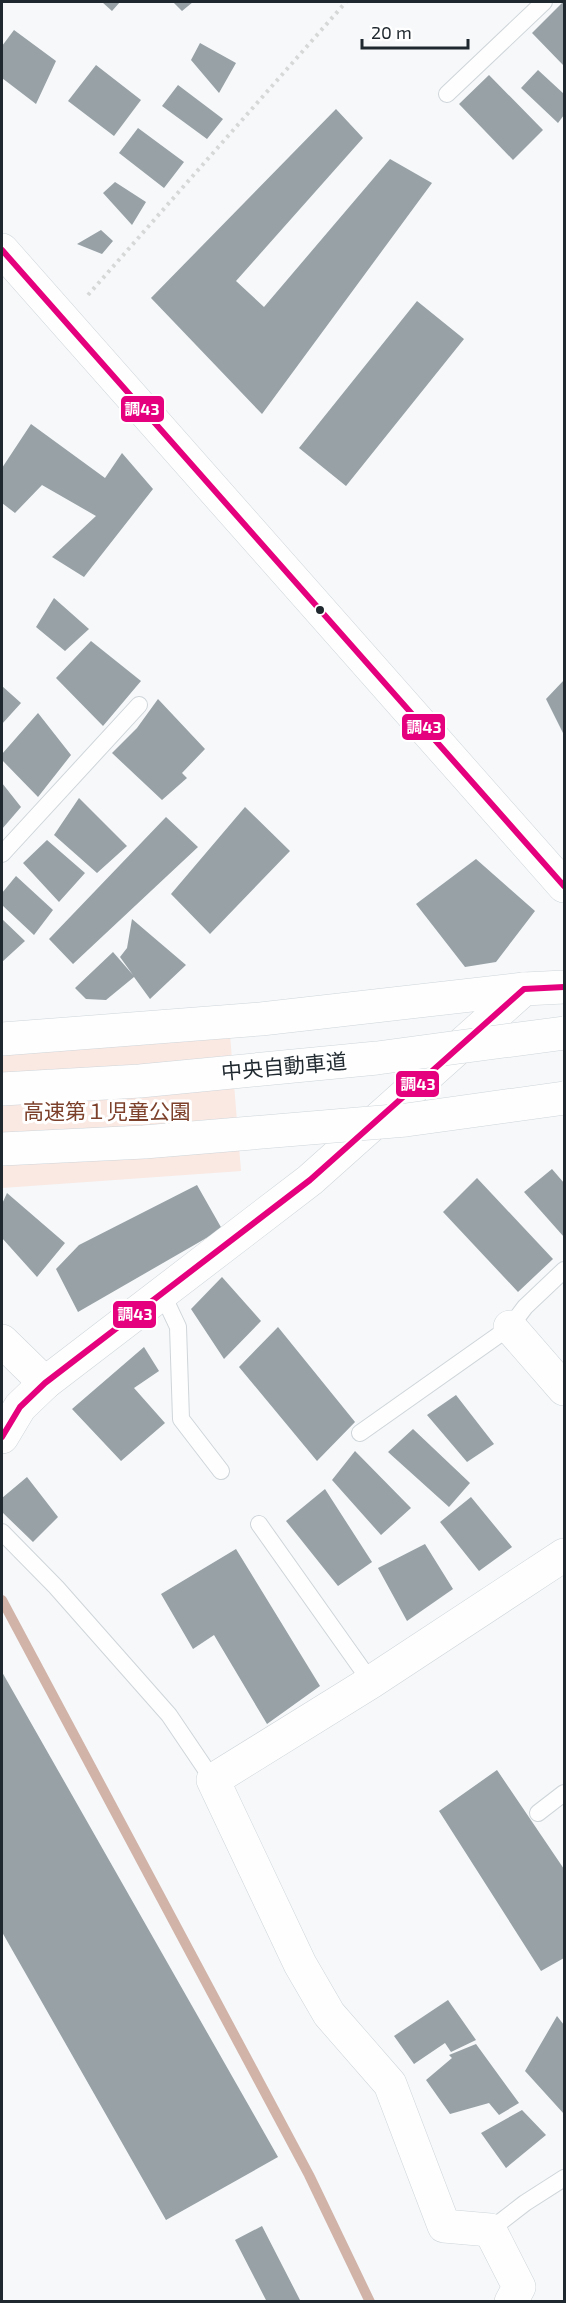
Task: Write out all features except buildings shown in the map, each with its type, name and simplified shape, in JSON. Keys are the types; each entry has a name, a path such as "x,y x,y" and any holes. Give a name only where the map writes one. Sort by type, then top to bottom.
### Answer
{"main road":[{"path":"2,250 564,886"},
{"path":"2,1039 261,1019 564,987"},
{"path":"2,1437 20,1407 45,1383 310,1180 524,990"},
{"name":"中央自動車道","path":"2,1089 140,1081 376,1058 564,1033"},
{"path":"2,1149 144,1142 406,1120 564,1098"},
{"path":"510,1327 564,1389"},
{"path":"2,1341 45,1383"},
{"path":"511,2301 519,2287 490,2230 444,2226 390,2084 329,2014 300,1964 213,1780 371,1682 564,1555"}],"lane":[{"path":"447,94 544,2"},
{"path":"2,854 139,705"},
{"path":"360,1432 510,1327 525,1306 564,1270"},
{"path":"162,1293 178,1326 181,1419 221,1471"},
{"path":"259,1524 371,1682"},
{"path":"2,1532 56,1587 169,1715 213,1780"},
{"path":"538,1813 564,1793"},
{"path":"490,2230 525,2203 564,2178"}],"path":[{"path":"64,322 346,2"}],"green space":[{"name":"高速第１児童公園","path":"230,1035 241,1171 2,1188 2,1052"}],"waterway":[{"path":"2,1600 309,2175 370,2302"}],"transit line":[{"name":"調43","path":"2,250 564,886"},
{"name":"調43","path":"2,1437 20,1407 45,1383 310,1180 524,989 564,987"}]}
